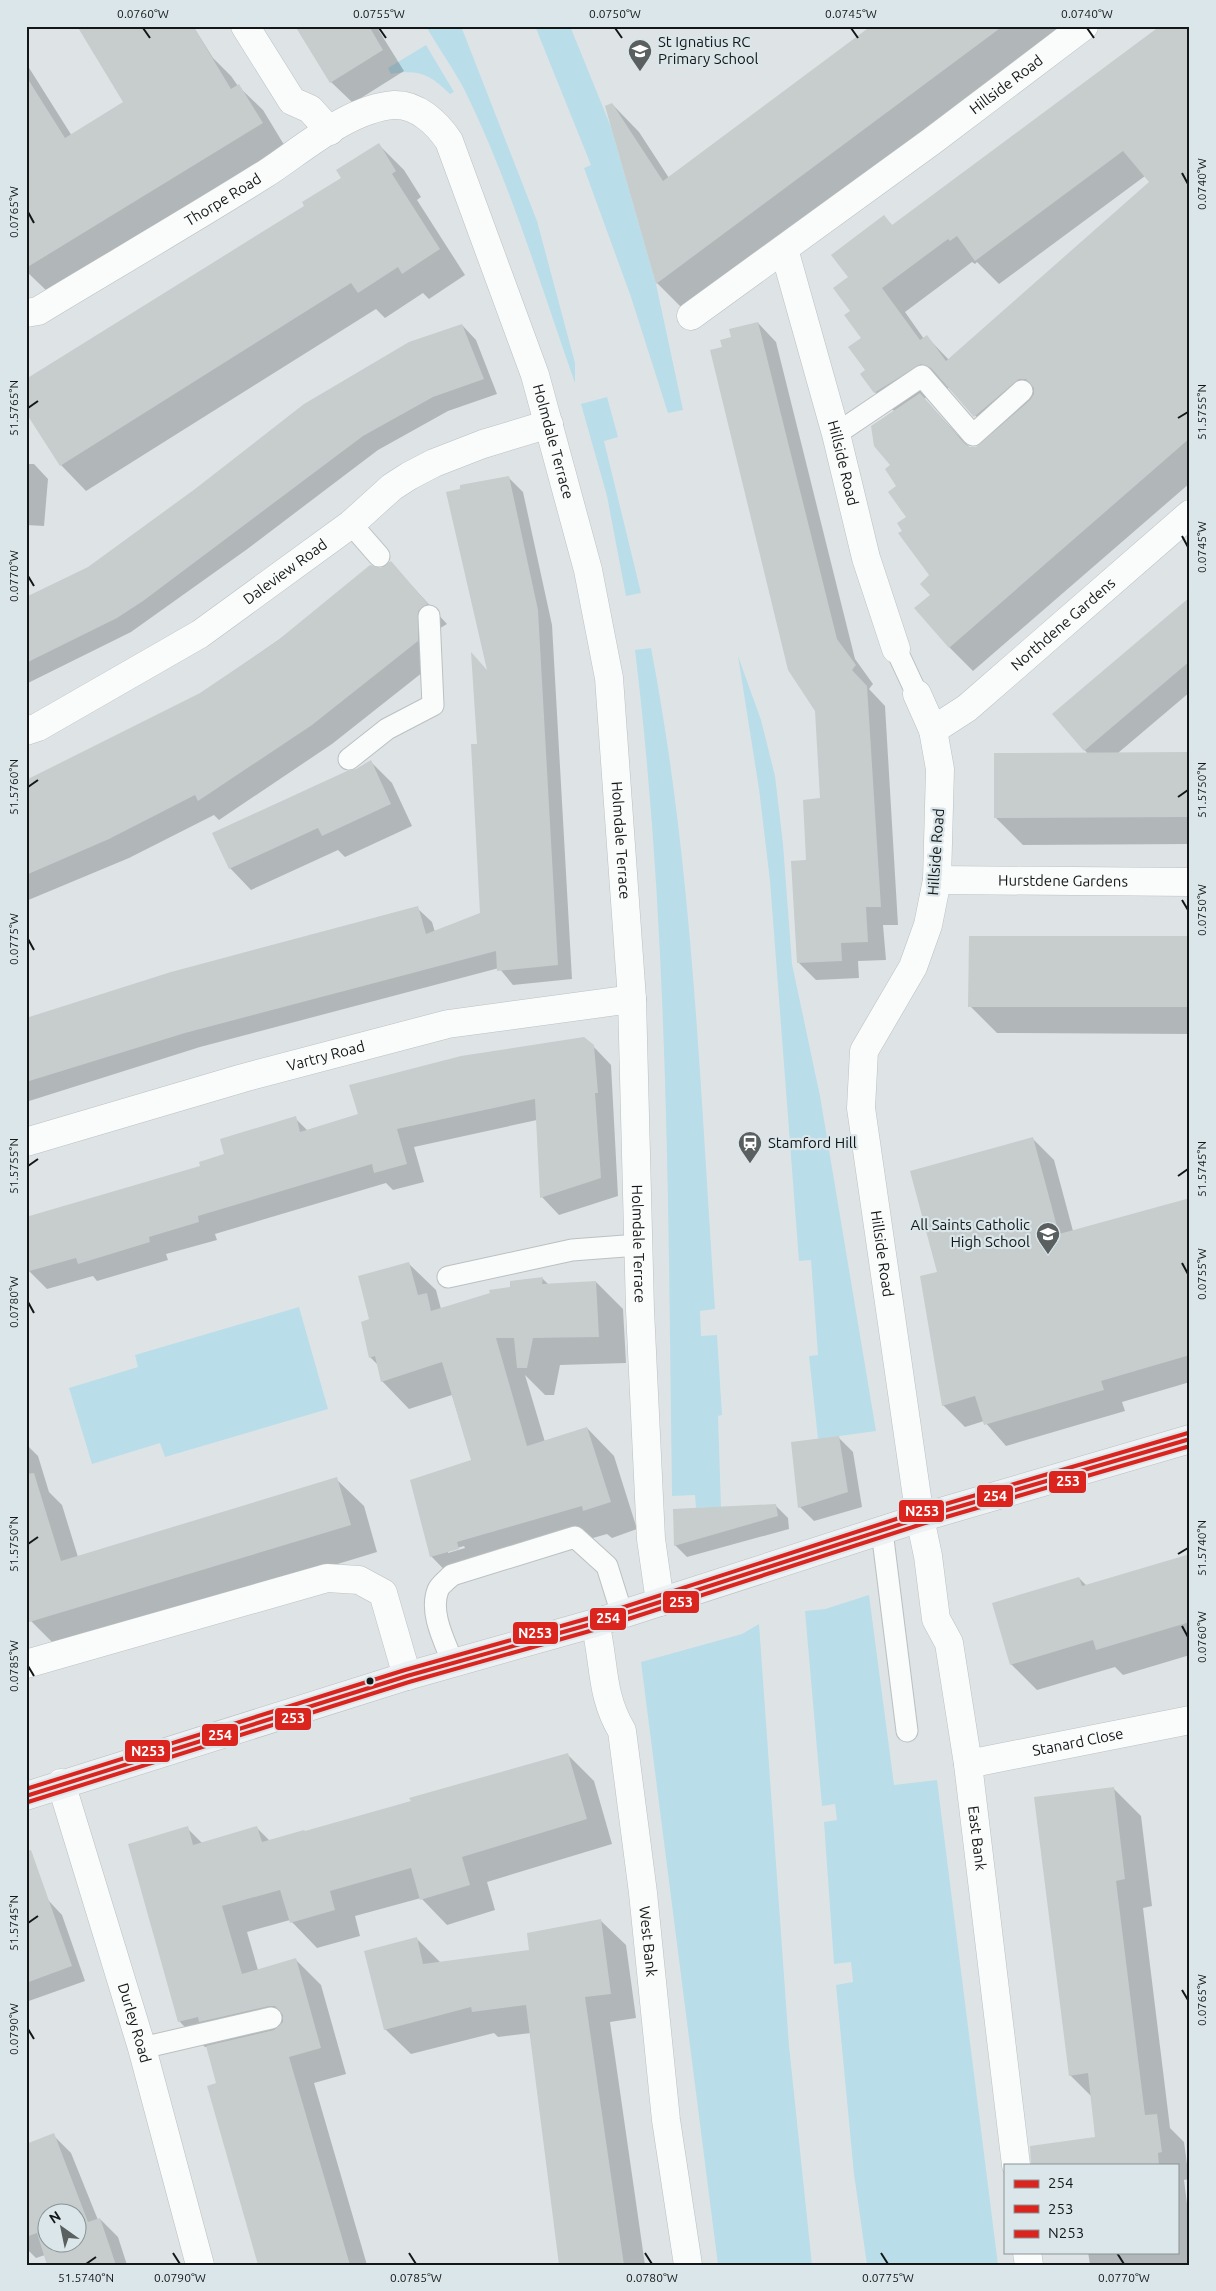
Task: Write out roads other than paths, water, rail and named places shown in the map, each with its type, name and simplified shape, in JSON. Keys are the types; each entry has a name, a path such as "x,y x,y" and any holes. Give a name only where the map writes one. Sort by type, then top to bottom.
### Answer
{"main road":[{"path":"26,1796 62,1783 407,1676 595,1623 920,1518 1190,1439"}],"street":[{"path":"245,26 292,101 310,109 330,131"},
{"name":"Hillside Road","path":"691,316 1084,26"},
{"name":"Thorpe Road","path":"26,313 38,311 265,174 349,118 372,109 395,105 409,107 421,114"},
{"name":"Holmdale Terrace","path":"421,114 438,125 449,141 535,375 588,570 608,678 632,999 638,1245 651,1529 660,1602"},
{"name":"Hillside Road","path":"784,249 836,434 866,558 896,649"},
{"name":"Daleview Road","path":"26,731 38,727 200,634 351,524 392,487 434,463 482,444 549,424"},
{"name":"Northdene Gardens","path":"933,730 967,708 1190,514"},
{"name":"Hillside Road","path":"917,694 933,730 940,769 937,880 928,925 913,967 864,1051 861,1108 920,1518"},
{"name":"Hurstdene Gardens","path":"937,880 1190,882"},
{"name":"Vartry Road","path":"26,1142 243,1078 448,1024 632,999"},
{"name":"East Bank","path":"920,1518 928,1556 936,1619 950,1643 968,1764 1016,2164"},
{"path":"26,1664 327,1578 359,1580 383,1593 407,1676"},
{"name":"West Bank","path":"595,1623 602,1650 600,1661 611,1712 622,1731 643,1893 666,2120 688,2265"},
{"name":"Stanard Close","path":"968,1764 1190,1720"},
{"name":"Durley Road","path":"62,1783 142,2048 200,2265"}],"lane":[{"path":"836,434 922,376 972,435 1022,391"},
{"path":"351,524 379,556"},
{"path":"349,759 387,729 433,704 429,616"},
{"name":"Hillside Road","path":"896,649 917,694"},
{"path":"448,1277 572,1250 638,1245"},
{"path":"882,1531 907,1731"},
{"path":"453,1663 438,1622 435,1605 438,1588 452,1575 575,1537 607,1566 622,1614"},
{"path":"142,2048 271,2018"}],"place":[{"name":"St Ignatius RC Primary School","path":"640,72"},
{"name":"Stamford Hill","path":"750,1164"},
{"name":"All Saints Catholic High School","path":"1048,1255"}]}
